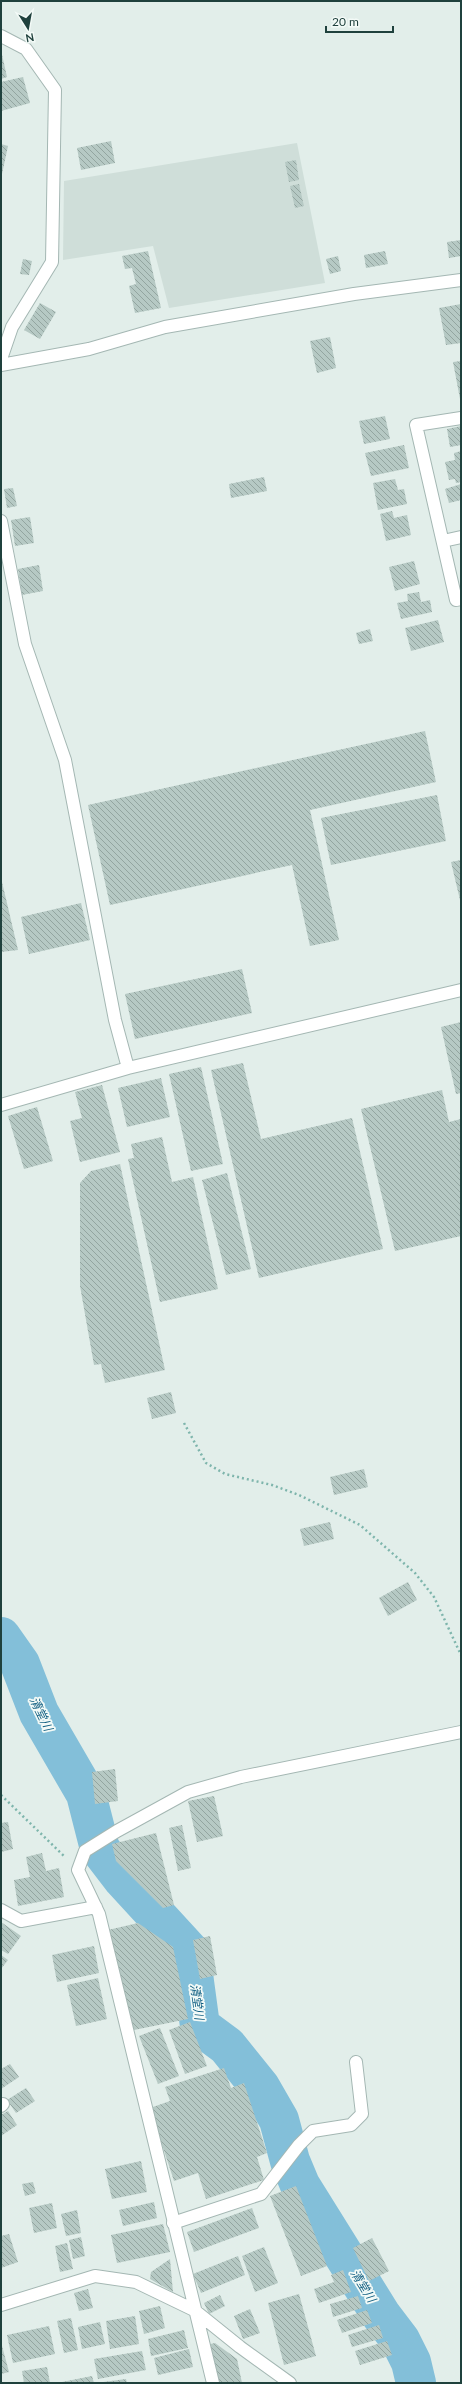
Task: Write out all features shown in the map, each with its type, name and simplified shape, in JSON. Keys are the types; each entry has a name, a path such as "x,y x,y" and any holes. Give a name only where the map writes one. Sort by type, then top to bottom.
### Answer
{"street":[{"path":"1,36 26,50 55,90 52,262 12,327 1,360"},
{"path":"1,365 89,349 165,327 354,294 461,280"},
{"path":"461,418 416,425 456,600 461,599"},
{"path":"1,520 25,644 65,760 115,1020 128,1068"},
{"path":"443,541 461,537"},
{"path":"1,1105 128,1068 461,990"},
{"path":"213,2383 96,1907 78,1870 85,1851 116,1831 188,1792 241,1777 461,1732"},
{"path":"1,1910 21,1921 96,1907"},
{"path":"173,2223 261,2194 299,2145 313,2131 351,2125 362,2114 356,2062"},
{"path":"1,2305 95,2276 136,2282 194,2310 240,2347 290,2383"}],"path":[{"path":"184,1423 206,1462 219,1470 226,1474 272,1485 299,1495 360,1525 415,1573 434,1597 461,1655"},
{"path":"1,1795 78,1870"}],"shaded area":[{"path":"297,143 325,283 169,308 153,246 63,260 64,181"}],"building":[{"path":"1,50 7,77 1,79"},
{"path":"23,77 30,103 1,111 1,82"},
{"path":"111,141 115,163 81,170 77,148"},
{"path":"1,144 8,146 2,174 1,174"},
{"path":"296,160 299,180 289,182 285,162"},
{"path":"299,184 304,206 295,208 290,186"},
{"path":"461,240 461,256 449,258 447,242"},
{"path":"148,251 161,308 135,313 129,286 136,284 132,268 125,269 122,256"},
{"path":"385,251 388,264 366,268 364,255"},
{"path":"338,256 341,271 330,274 326,259"},
{"path":"23,259 32,261 29,275 20,274"},
{"path":"40,303 56,312 40,339 24,330"},
{"path":"461,304 461,343 446,345 439,308"},
{"path":"330,337 336,368 317,373 310,341"},
{"path":"461,361 461,399 460,399 453,362"},
{"path":"385,416 390,439 364,444 359,421"},
{"path":"461,426 461,445 450,447 447,429"},
{"path":"404,445 409,468 371,476 365,453"},
{"path":"461,451 461,482 456,483 455,479 449,480 445,462 455,460 454,453"},
{"path":"264,477 267,491 231,498 229,484"},
{"path":"395,479 398,490 404,489 407,504 378,510 373,483"},
{"path":"461,484 461,500 449,503 445,489"},
{"path":"13,488 17,506 7,508 4,489"},
{"path":"392,511 394,518 407,515 411,535 386,541 380,514"},
{"path":"30,517 34,543 15,546 11,520"},
{"path":"414,561 420,584 395,591 389,567"},
{"path":"39,565 43,591 22,595 18,569"},
{"path":"419,592 421,602 430,600 432,612 401,619 397,603 408,601 407,594"},
{"path":"438,620 444,642 411,651 405,628"},
{"path":"370,629 373,641 359,644 356,633"},
{"path":"425,731 436,782 310,810 339,940 310,946 292,865 110,905 88,805"},
{"path":"437,795 446,841 331,865 321,818"},
{"path":"461,860 461,900 460,900 451,862"},
{"path":"2,882 18,950 1,952"},
{"path":"81,903 90,940 29,954 21,917"},
{"path":"242,969 252,1013 135,1039 125,994"},
{"path":"461,1022 461,1093 456,1094 441,1027"},
{"path":"243,1063 261,1139 352,1118 383,1249 259,1278 211,1070"},
{"path":"201,1067 223,1164 191,1171 169,1074"},
{"path":"161,1078 170,1117 127,1127 118,1088"},
{"path":"102,1085 120,1152 80,1162 70,1121 82,1118 75,1092"},
{"path":"442,1090 449,1122 461,1119 461,1236 395,1251 361,1109"},
{"path":"37,1107 53,1161 24,1169 8,1116"},
{"path":"162,1137 172,1182 193,1177 218,1289 160,1302 128,1159 134,1158 131,1144"},
{"path":"120,1164 165,1370 105,1383 101,1364 94,1365 80,1286 80,1183 91,1171"},
{"path":"227,1173 251,1269 226,1275 202,1180"},
{"path":"171,1392 176,1413 152,1419 147,1398"},
{"path":"364,1469 368,1487 334,1495 330,1477"},
{"path":"330,1522 334,1539 304,1546 300,1529"},
{"path":"408,1582 417,1600 388,1616 379,1598"},
{"path":"115,1769 118,1801 95,1804 92,1772"},
{"path":"214,1796 223,1836 197,1842 188,1801"},
{"path":"8,1822 13,1849 1,1852 1,1823"},
{"path":"182,1825 191,1868 178,1871 169,1828"},
{"path":"156,1833 174,1905 163,1908 116,1861 112,1844"},
{"path":"42,1853 46,1871 59,1868 64,1897 18,1906 14,1880 30,1877 26,1857"},
{"path":"1,1922 21,1936 8,1954 1,1950"},
{"path":"138,1923 173,1947 188,2019 129,2031 108,1930"},
{"path":"210,1936 217,1975 200,1979 193,1940"},
{"path":"94,1946 99,1973 57,1982 52,1955"},
{"path":"1,1955 8,1960 1,1969"},
{"path":"98,1978 107,2019 76,2026 67,1985"},
{"path":"190,2022 207,2066 185,2074 169,2030"},
{"path":"160,2028 179,2076 158,2084 139,2036"},
{"path":"10,2064 19,2077 1,2089 1,2069"},
{"path":"224,2068 231,2088 244,2083 267,2153 257,2157 264,2180 206,2199 198,2173 174,2181 150,2108 170,2101 165,2087"},
{"path":"26,2088 35,2101 16,2113 7,2100"},
{"path":"8,2111 17,2125 1,2136 1,2115"},
{"path":"141,2161 147,2192 112,2199 105,2169"},
{"path":"33,2182 36,2193 25,2196 22,2184"},
{"path":"296,2186 327,2266 301,2276 270,2196"},
{"path":"154,2202 157,2218 123,2226 119,2210"},
{"path":"52,2203 57,2228 34,2233 29,2208"},
{"path":"252,2208 259,2228 194,2252 187,2232"},
{"path":"77,2210 81,2233 66,2236 61,2214"},
{"path":"163,2224 170,2252 117,2263 111,2235"},
{"path":"9,2234 18,2262 1,2268 1,2236"},
{"path":"81,2237 85,2256 73,2259 69,2240"},
{"path":"372,2238 389,2271 369,2281 353,2248"},
{"path":"67,2243 73,2269 60,2272 55,2246"},
{"path":"264,2247 278,2283 255,2292 242,2256"},
{"path":"238,2256 245,2275 201,2293 193,2274"},
{"path":"170,2259 173,2292 150,2279 151,2272"},
{"path":"343,2270 351,2292 319,2303 314,2289 334,2282 331,2275"},
{"path":"88,2289 93,2308 79,2311 74,2293"},
{"path":"299,2294 316,2356 284,2365 268,2303"},
{"path":"220,2295 225,2306 209,2314 204,2303"},
{"path":"358,2296 362,2308 333,2317 330,2304"},
{"path":"160,2306 165,2328 144,2334 139,2311"},
{"path":"250,2309 260,2333 243,2339 234,2316"},
{"path":"367,2310 372,2323 342,2333 337,2320"},
{"path":"135,2316 139,2344 110,2349 106,2321"},
{"path":"71,2318 78,2350 64,2353 57,2321"},
{"path":"100,2322 105,2344 82,2349 78,2327"},
{"path":"379,2325 383,2338 352,2347 348,2335"},
{"path":"49,2326 55,2354 13,2363 7,2335"},
{"path":"184,2330 188,2348 151,2356 148,2339"},
{"path":"387,2341 392,2355 360,2365 355,2351"},
{"path":"1,2342 9,2372 1,2374"},
{"path":"215,2343 237,2359 242,2383 214,2383 206,2345"},
{"path":"189,2349 193,2367 158,2375 154,2358"},
{"path":"142,2351 146,2370 98,2379 94,2359"},
{"path":"47,2367 50,2383 24,2383 22,2371"},
{"path":"92,2376 94,2383 62,2383 62,2382"},
{"path":"126,2379 127,2383 103,2382"}],"waterway":[{"name":"清堂川","path":"1,1637 20,1664 39,1713 86,1794 100,1849 123,1879 190,1952 200,2026 227,2046 260,2087 279,2120 290,2161 300,2185 381,2315 400,2340 411,2362 416,2383"}]}
